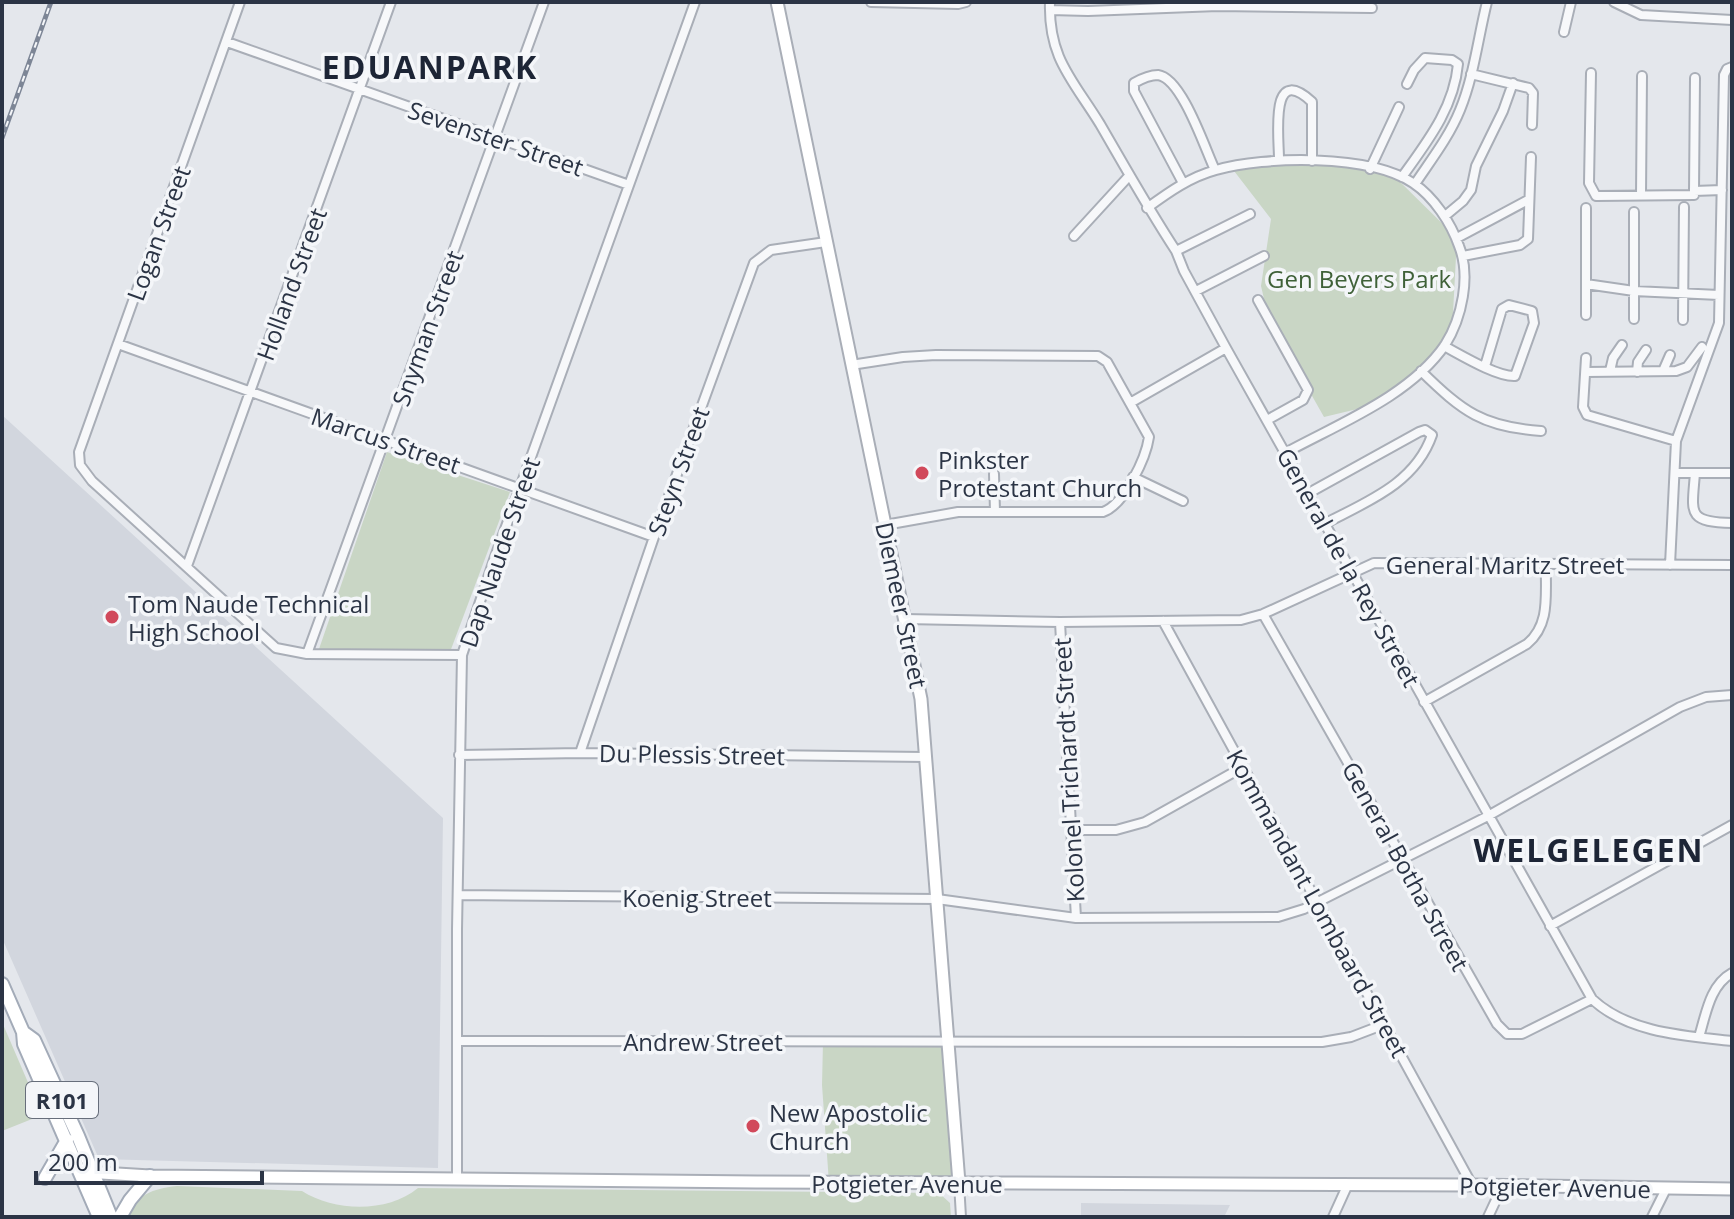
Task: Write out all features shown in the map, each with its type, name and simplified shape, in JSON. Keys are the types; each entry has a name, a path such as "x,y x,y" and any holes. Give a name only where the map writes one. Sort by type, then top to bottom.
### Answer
{"main road":[{"name":"R101","path":"2,984 23,1032 24,1044 67,1140 111,1217"},
{"name":"R101","path":"23,1032 34,1040 88,1173 99,1217"},
{"path":"45,1178 67,1140"},
{"path":"120,1217 150,1176"}],"street":[{"name":"Logan Street","path":"187,566 92,481 80,465 79,452 240,2"},
{"name":"Holland Street","path":"187,566 391,2"},
{"name":"Snyman Street","path":"307,654 544,2"},
{"name":"Dap Naude Street","path":"457,1179 462,655 695,2"},
{"name":"Diemeer Street","path":"777,2 817,175 826,242 923,711 924,757 961,1217"},
{"path":"871,2 966,2"},
{"path":"1415,184 1448,135 1461,107 1487,2"},
{"path":"1564,32 1571,2"},
{"path":"1614,2 1641,15 1732,20"},
{"path":"1050,6 1088,11 1335,4 1372,8"},
{"name":"General de la Rey Street","path":"1050,6 1049,28 1066,76 1098,121 1147,208 1176,251 1307,494 1592,999"},
{"name":"Sevenster Street","path":"227,42 629,185"},
{"path":"1402,177 1438,125 1455,86 1458,63 1425,58 1407,84"},
{"path":"1670,565 1676,441 1718,328 1720,221 1722,190 1728,166 1724,75 1730,68"},
{"path":"1591,73 1589,186 1596,196 1694,195 1695,78"},
{"path":"1471,74 1532,90 1532,125"},
{"path":"1183,183 1134,91 1134,83 1147,77 1162,76 1178,89 1215,170"},
{"path":"1641,195 1642,76"},
{"path":"1445,216 1471,190 1476,166 1513,83"},
{"path":"1279,159 1279,105 1284,94 1290,90 1301,92 1312,103 1312,161"},
{"path":"1370,169 1399,107"},
{"path":"1463,256 1523,244 1529,236 1531,157"},
{"path":"1147,208 1183,183 1215,170 1279,159 1336,162 1402,177 1415,184 1445,216 1463,256 1462,301 1444,346 1403,388 1285,453"},
{"path":"1074,236 1129,176"},
{"path":"1694,191 1722,190"},
{"path":"1457,238 1528,200"},
{"path":"1683,320 1684,207"},
{"path":"1586,208 1586,315"},
{"path":"1634,212 1634,319"},
{"path":"1176,251 1250,214"},
{"path":"1720,221 1732,222"},
{"name":"Steyn Street","path":"580,753 654,537 754,263 771,250 826,242"},
{"path":"1196,291 1264,256"},
{"path":"1586,284 1634,291 1719,295"},
{"path":"1258,300 1308,390 1303,400 1267,420"},
{"path":"1444,346 1485,366 1509,376 1517,374 1534,323 1532,311 1509,305 1502,309 1485,366"},
{"name":"Marcus Street","path":"118,344 654,537"},
{"path":"1610,371 1613,358 1622,345"},
{"path":"1586,372 1676,371 1687,367 1702,347"},
{"path":"1130,403 1226,348"},
{"path":"1637,372 1638,362 1646,350"},
{"path":"851,365 936,355 1093,355 1107,362 1149,437 1133,477 1113,509 1103,512 952,513 885,525"},
{"path":"1663,371 1670,355"},
{"path":"1586,358 1583,407 1587,415 1676,441"},
{"path":"1421,371 1461,406 1485,421 1541,431"},
{"path":"1307,494 1421,430 1432,435 1411,470 1398,483 1324,524"},
{"path":"1675,473 1732,473"},
{"path":"1695,473 1693,507 1696,515 1708,523 1732,523"},
{"path":"994,474 995,512"},
{"path":"1133,477 1183,501"},
{"name":"General Maritz Street","path":"905,619 1232,621 1263,614 1352,572 1382,563 1732,565"},
{"path":"1424,702 1527,644 1538,634 1545,613 1546,565"},
{"path":"187,566 270,645 290,653 462,655"},
{"name":"General Botha Street","path":"1263,614 1492,1018 1507,1034 1522,1034 1592,999"},
{"name":"Kommandant Lombaard Street","path":"1163,621 1472,1185"},
{"name":"Kolonel Trichardt Street","path":"1060,622 1076,918"},
{"name":"Koenig Street","path":"458,895 937,899 1076,918 1264,918 1291,913 1319,902 1488,816 1680,707 1706,697 1732,695"},
{"name":"Du Plessis Street","path":"459,755 580,753 924,757"},
{"path":"1071,830 1116,830 1145,822 1243,767"},
{"path":"1550,926 1732,825"},
{"path":"1699,1037 1715,989 1722,979 1732,973"},
{"path":"1592,999 1615,1014 1643,1026 1673,1034 1732,1041"},
{"name":"Andrew Street","path":"457,1041 1322,1042 1351,1037 1385,1024"},
{"name":"Potgieter Avenue","path":"88,1173 457,1179 1732,1189"},
{"path":"1333,1217 1348,1184"},
{"path":"1488,1217 1503,1185"},
{"path":"1652,1217 1666,1189"}],"shaded area":[{"name":"Tom Naude Technical High School","path":"2,415 443,818 438,1168 99,1159 2,938"},
{"path":"1081,1203 1230,1205 1224,1217 1081,1217"}],"green space":[{"name":"Gen Beyers Park","path":"1327,161 1391,173 1457,238 1452,332 1413,380 1370,406 1324,417 1269,320 1261,286 1271,219 1231,167"},
{"path":"387,452 510,492 450,652 319,649"},
{"path":"2,1022 42,1115 2,1131"},
{"path":"823,1042 949,1042 959,1183 829,1183 822,1085"},
{"path":"177,1186 302,1191 330,1203 361,1207 392,1202 418,1188 939,1193 950,1203 951,1217 125,1217 146,1194"}],"railway":[{"path":"2,138 51,2"}],"place":[{"name":"Pinkster Protestant Church","path":"922,473"},
{"name":"Tom Naude Technical High School","path":"112,617"},
{"name":"New Apostolic Church","path":"753,1126"}],"district":[{"name":"EDUANPARK","path":"430,66"},
{"name":"WELGELEGEN","path":"1589,849"}]}
